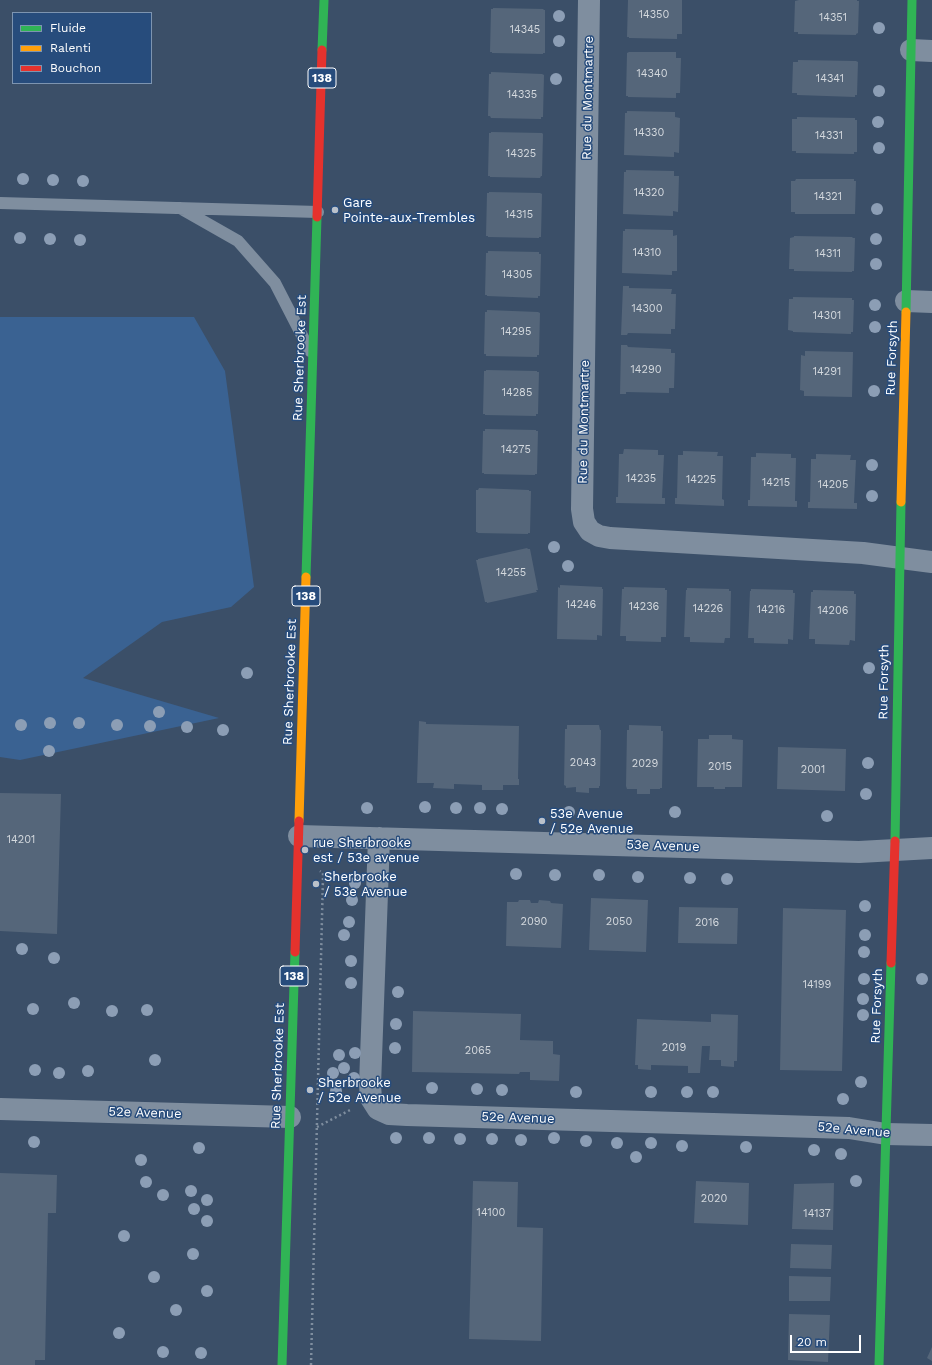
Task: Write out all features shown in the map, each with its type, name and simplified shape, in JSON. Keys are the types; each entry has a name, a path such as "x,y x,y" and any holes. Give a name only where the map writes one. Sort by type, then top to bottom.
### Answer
{"main road":[{"name":"Rue Sherbrooke Est","path":"282,1365 324,0"},
{"name":"Rue Forsyth","path":"879,1365 895,851 899,557 912,0"}],"street":[{"name":"Rue du Montmartre","path":"589,0 582,509 584,522 590,531 599,536 610,538 863,553 932,562"},
{"path":"911,50 932,51"},
{"path":"906,301 932,302"},
{"name":"53e Avenue","path":"299,836 859,852 932,848"},
{"path":"378,1109 372,1098 370,1085 379,838"},
{"name":"52e Avenue","path":"378,1109 389,1114 407,1115 849,1128 886,1134 932,1135"},
{"name":"52e Avenue","path":"0,1110 290,1117"}],"lane":[{"path":"0,203 318,212"},
{"path":"179,207 238,241 275,283 313,357"}],"path":[{"path":"311,1365 323,877 323,873 318,869"},
{"path":"317,1127 354,1108 378,1109"}],"shaded area":[{"path":"0,317 194,317 225,371 254,587 231,607 162,622 83,678 219,718 20,760 0,757"}],"building":[{"path":"628,0 682,0 682,34 677,34 677,39 627,37"},
{"path":"795,1 859,1 858,33 856,35 798,34 798,32 794,32"},
{"path":"491,9 544,9 545,53 490,52"},
{"path":"676,52 676,58 681,58 680,93 676,93 676,98 626,96 627,53"},
{"path":"798,60 858,62 857,95 855,95 855,97 797,95 797,93 792,93 793,62 798,62"},
{"path":"491,72 544,75 543,117 541,117 541,119 491,118 488,116 489,74 491,74"},
{"path":"627,111 675,112 675,117 680,118 679,153 674,152 674,157 624,155 625,113 627,113"},
{"path":"797,117 855,118 855,120 857,120 857,152 854,152 854,154 796,153 796,151 792,151 792,119 797,119"},
{"path":"489,133 542,133 542,176 540,178 488,176"},
{"path":"626,170 674,171 674,176 679,176 678,212 673,211 673,216 623,214 624,172 626,172"},
{"path":"796,179 854,179 854,181 856,181 855,214 795,214 795,212 791,212 791,181 795,181"},
{"path":"487,193 542,194 541,237 486,236"},
{"path":"625,229 673,230 673,236 677,235 677,271 672,271 672,275 622,273 623,231 625,231"},
{"path":"794,236 855,238 854,271 794,271 794,269 789,269 790,238"},
{"path":"488,251 539,252 539,254 541,254 540,296 538,296 538,298 485,295 486,253 488,253"},
{"path":"623,286 629,286 629,288 672,289 671,294 676,294 675,329 671,329 671,334 628,333 627,335 621,335"},
{"path":"793,297 852,298 852,300 854,300 853,332 851,332 851,334 793,332 788,330 789,299 793,299"},
{"path":"487,310 540,313 539,355 537,355 537,357 486,356 486,354 484,354 485,312 487,312"},
{"path":"621,345 627,345 628,347 671,349 671,353 675,353 674,388 669,388 669,393 626,392 626,394 620,394"},
{"path":"805,351 853,352 852,397 804,396 804,391 800,390 801,355 805,356"},
{"path":"484,371 539,372 538,414 536,414 536,416 483,414"},
{"path":"485,429 538,431 537,474 482,473 483,431 485,431"},
{"path":"624,449 658,450 658,455 664,455 662,498 665,498 665,504 616,503 616,497 618,497 619,454 623,454"},
{"path":"683,451 718,452 717,456 723,456 722,499 724,500 724,506 675,504 675,498 677,498 678,455 683,455"},
{"path":"756,453 791,454 791,458 796,458 795,501 797,501 797,507 748,506 748,500 750,500 751,457 756,457"},
{"path":"816,454 851,455 850,460 856,460 854,503 857,503 857,509 808,508 808,502 810,502 811,459 816,459"},
{"path":"479,488 531,491 530,533 477,533 476,490"},
{"path":"527,548 530,549 538,590 536,590 537,592 487,603 485,602 476,560"},
{"path":"560,585 602,587 602,636 597,635 597,640 557,639 558,587 560,588"},
{"path":"624,587 665,588 665,590 667,590 666,637 661,637 661,642 626,641 626,636 620,636 622,589 624,589"},
{"path":"687,588 729,589 729,591 731,591 730,638 725,638 724,643 690,642 690,637 684,637"},
{"path":"751,589 793,590 793,593 795,593 793,640 788,639 788,644 754,643 754,638 748,638"},
{"path":"813,590 854,591 854,594 856,594 855,641 850,640 849,645 815,644 815,639 809,639 811,592 813,592"},
{"path":"419,721 426,722 426,724 519,726 519,785 503,785 503,790 482,790 482,785 454,784 454,789 433,788 434,783 417,783"},
{"path":"567,725 599,725 601,730 600,786 599,788 589,788 589,793 576,792 576,787 566,788 564,785 565,729 567,729"},
{"path":"629,725 661,726 661,731 663,731 662,788 650,789 650,794 637,794 637,789 627,789 626,786 627,730 629,730"},
{"path":"709,735 732,735 732,739 743,740 742,787 725,787 725,789 714,789 714,787 697,787 698,739 709,739"},
{"path":"778,747 846,749 845,791 777,789"},
{"path":"0,793 61,794 57,934 0,931"},
{"path":"591,898 648,900 646,952 589,950"},
{"path":"519,900 530,900 531,903 538,903 539,900 563,904 561,948 506,946 507,902 518,902"},
{"path":"679,907 738,908 737,944 678,943"},
{"path":"783,908 846,910 842,1071 780,1070"},
{"path":"413,1011 521,1014 520,1040 553,1041 553,1054 560,1055 559,1081 530,1080 530,1072 520,1072 519,1074 412,1072"},
{"path":"711,1014 738,1015 737,1061 734,1061 734,1067 721,1066 721,1060 709,1060 710,1046 702,1046 700,1073 688,1073 688,1066 651,1065 651,1070 638,1069 638,1065 635,1065 637,1019 711,1022"},
{"path":"0,1173 57,1175 56,1213 48,1213 45,1360 35,1360 35,1365 0,1365"},
{"path":"473,1181 518,1182 517,1227 543,1228 541,1341 469,1339"},
{"path":"696,1181 749,1183 748,1225 694,1223"},
{"path":"834,1183 833,1230 792,1229 794,1184"},
{"path":"791,1244 832,1245 831,1269 790,1268"},
{"path":"789,1276 831,1277 830,1301 789,1301"},
{"path":"789,1314 830,1315 828,1362 788,1360"},
{"path":"932,1347 932,1361 927,1358"}],"traffic: fast":[{"path":"322,50 324,0"},
{"path":"906,312 912,0"},
{"path":"306,577 317,217"},
{"path":"895,841 901,502"},
{"path":"282,1365 295,952"},
{"path":"879,1365 891,963"}],"traffic: slow":[{"path":"901,502 906,312"},
{"path":"299,821 306,577"}],"traffic: jam":[{"path":"317,217 322,50"},
{"path":"295,952 299,821"},
{"path":"891,963 895,841"}],"place":[{"name":"Gare Pointe-aux-Trembles","path":"335,210"},
{"name":"53e Avenue / 52e Avenue","path":"542,821"},
{"name":"rue Sherbrooke est / 53e avenue","path":"305,850"},
{"name":"Sherbrooke / 53e Avenue","path":"316,884"},
{"name":"Sherbrooke / 52e Avenue","path":"310,1090"}]}
